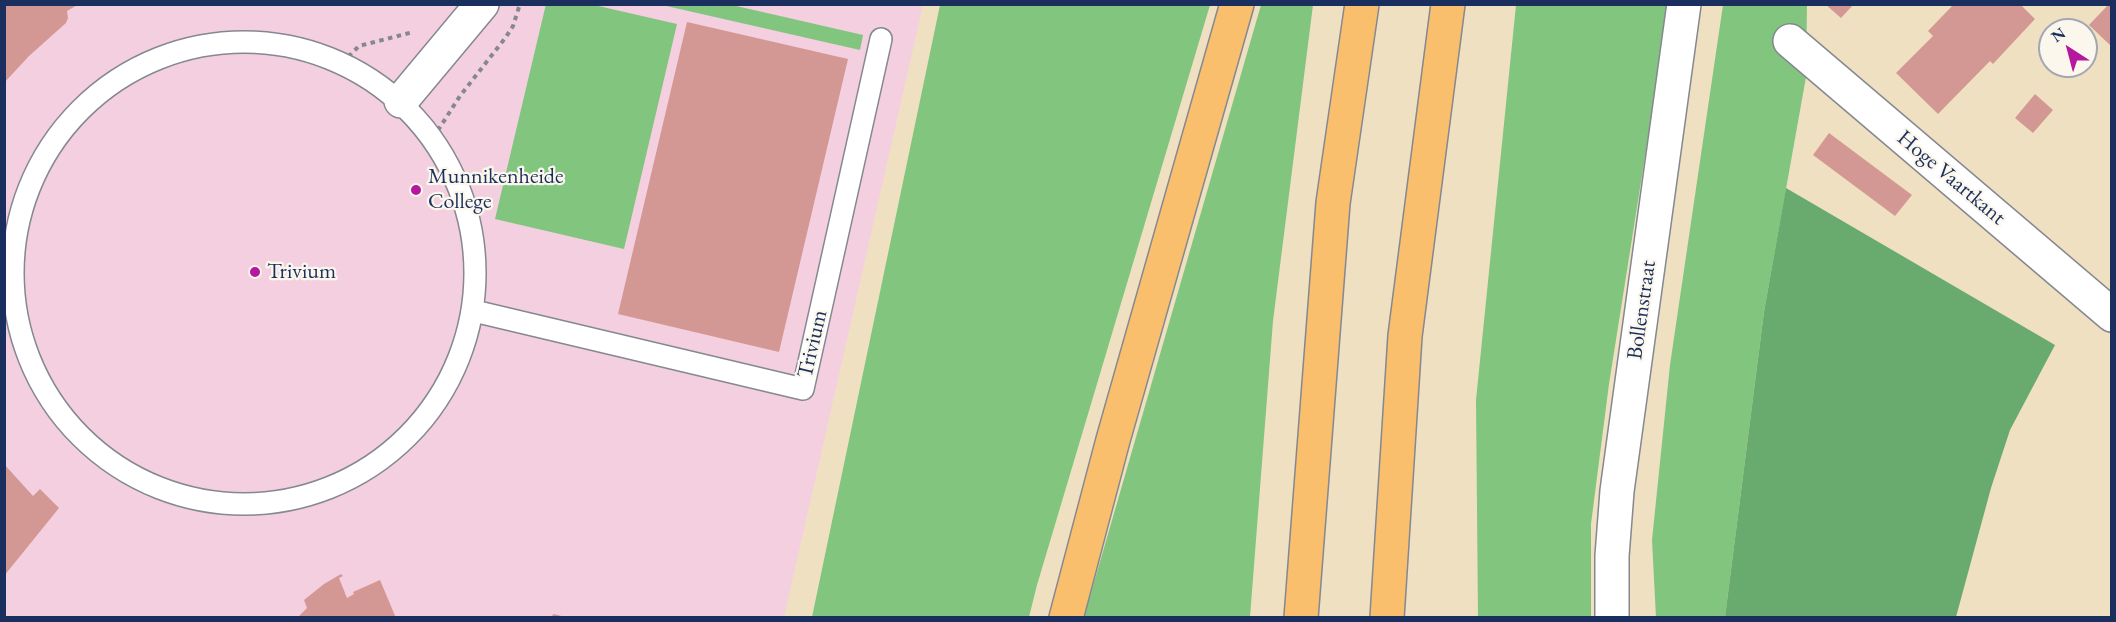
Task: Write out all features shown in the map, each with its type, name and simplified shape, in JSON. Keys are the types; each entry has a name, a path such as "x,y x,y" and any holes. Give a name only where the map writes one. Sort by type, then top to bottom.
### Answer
{"highway":[{"path":"1066,618 1113,440 1237,4"},
{"path":"1301,618 1333,203 1362,4"},
{"path":"1387,618 1405,336 1448,4"}],"street":[{"path":"401,101 482,4"},
{"name":"Bollenstraat","path":"1612,618 1612,555 1617,491 1684,4"},
{"name":"Hoge Vaartkant","path":"1790,41 2112,315"}],"lane":[{"name":"Trivium","path":"474,311 803,389 881,39"},
{"path":"255,41 324,55 365,74 401,101 439,145 464,197 476,254 474,311 451,379 408,438 351,480 283,503 212,504 144,484 85,445 41,390 16,323 11,253 28,184 66,123 119,76 184,48 255,41"}],"path":[{"path":"433,138 460,96 510,31 520,4"},
{"path":"342,63 359,46 419,30"}],"shaded area":[{"name":"Trivium","path":"4,5 923,5 784,617 5,617"}],"green space":[{"path":"546,4 594,5 677,24 624,249 495,219"},
{"path":"662,5 732,5 863,35 860,50"},
{"path":"940,5 1210,5 1029,617 812,617"},
{"path":"1261,5 1313,5 1273,321 1250,617 1084,617"},
{"path":"1516,5 1669,5 1609,384 1591,524 1591,617 1478,618 1476,400"},
{"path":"1723,5 1807,5 1806,77 1764,312 1725,617 1656,618 1652,540 1670,365"},
{"path":"1786,188 2055,345 2010,430 1991,488 1956,617 1725,617 1764,312"}],"building":[{"path":"4,4 79,4 67,11 66,23 29,56 4,83"},
{"path":"1825,4 1854,4 1841,18"},
{"path":"1954,4 2020,4 2035,19 1993,64 1990,61 1938,114 1896,73 1933,36 1928,31"},
{"path":"2109,4 2112,4 2112,47 2098,34 2098,18 2096,18"},
{"path":"687,22 848,59 779,352 618,314"},
{"path":"2035,94 2053,110 2033,133 2015,118"},
{"path":"1829,133 1912,195 1895,216 1813,155"},
{"path":"4,464 33,496 40,489 59,508 4,576"},
{"path":"341,574 343,576 339,578 347,598 354,594 353,592 380,580 396,618 297,618 307,608 304,600"},
{"path":"554,614 565,617 565,618 549,618"}],"place":[{"name":"Munnikenheide College","path":"416,190"},
{"name":"Trivium","path":"255,272"}]}
